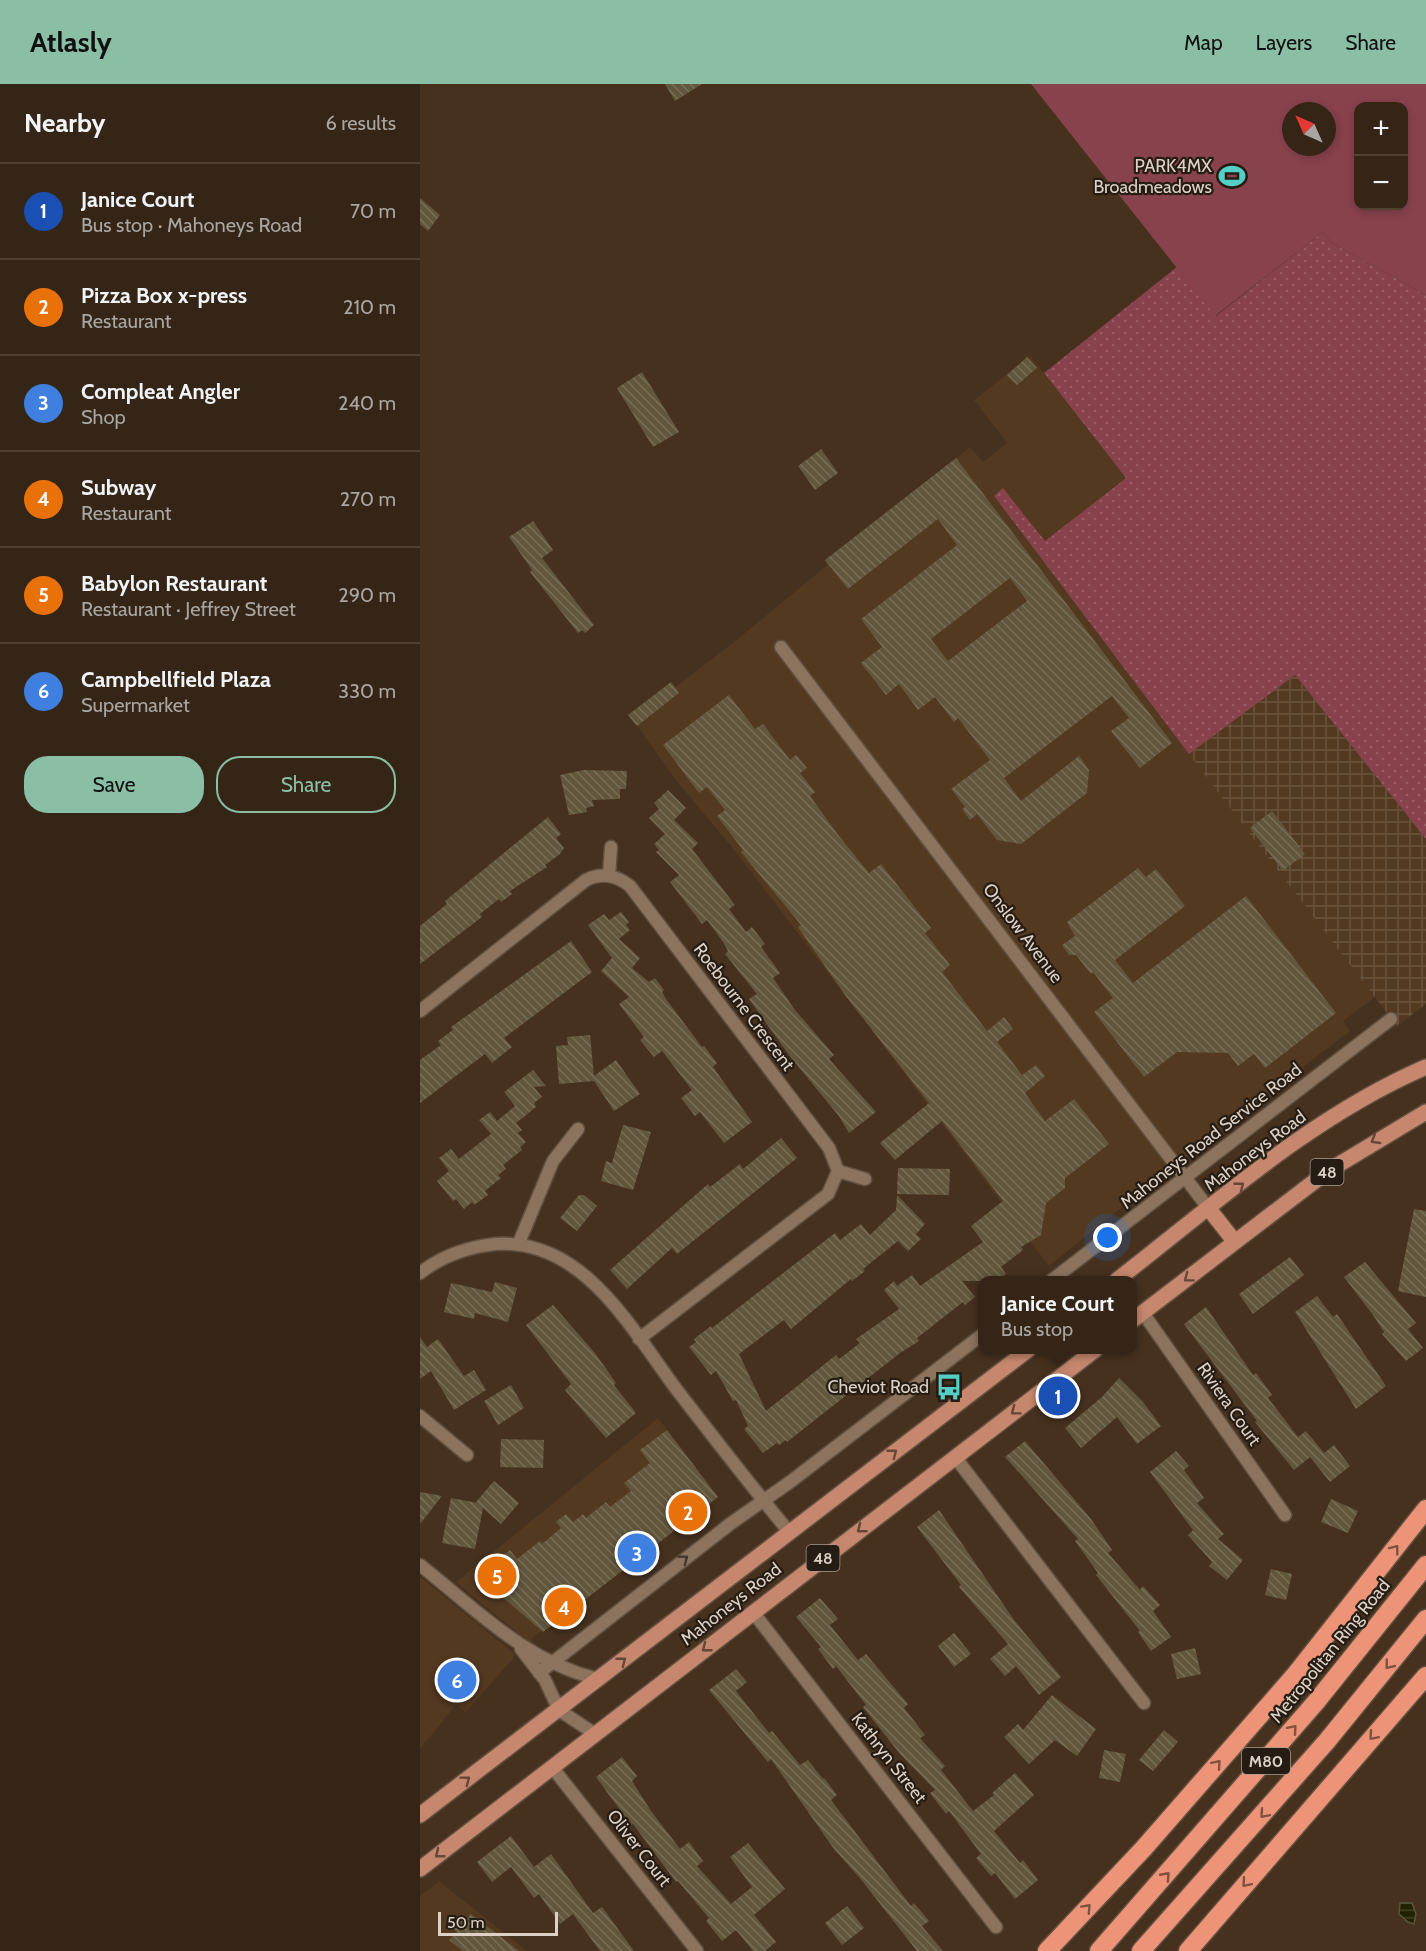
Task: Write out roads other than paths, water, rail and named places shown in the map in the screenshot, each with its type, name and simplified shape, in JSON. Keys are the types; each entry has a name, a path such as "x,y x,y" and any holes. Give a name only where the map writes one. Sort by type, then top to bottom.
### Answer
{"highway":[{"path":"1047,1951 1143,1848 1295,1675 1426,1509"},
{"name":"Metropolitan Ring Road","path":"1099,1951 1316,1702 1426,1566"},
{"name":"M80","path":"1141,1951 1327,1741 1426,1619"},
{"path":"1188,1951 1426,1676"}],"main road":[{"name":"Mahoneys Road","path":"1124,1276 1209,1209 1334,1117 1372,1094 1426,1067"},
{"name":"48","path":"1138,1317 1328,1171 1390,1131 1426,1112"},
{"name":"Onslow Avenue","path":"1209,1209 1235,1242"},
{"name":"Mahoneys Road","path":"420,1815 1023,1354"},
{"name":"Mahoneys Road","path":"420,1869 1090,1354"}],"street":[{"name":"Onslow Avenue","path":"781,647 1209,1209"},
{"path":"420,1011 585,880 609,875 611,847"},
{"name":"Roebourne Crescent","path":"609,875 630,886 829,1148 838,1171"},
{"name":"Mahoneys Road Service Road","path":"1058,1276 1391,1019"},
{"path":"518,1245 553,1161 578,1129"},
{"path":"639,1339 828,1194 838,1171 865,1179"},
{"path":"420,1274 440,1260 469,1248 518,1245 556,1255 579,1269 599,1288 790,1533"},
{"name":"Riviera Court","path":"1138,1317 1285,1515"},
{"path":"539,1673 978,1338"},
{"path":"420,1416 467,1455"},
{"path":"955,1457 1144,1703"},
{"path":"420,1565 517,1644 550,1664 598,1679"},
{"name":"Kathryn Street","path":"753,1612 996,1927"},
{"path":"517,1644 539,1673 559,1710 595,1734"},
{"name":"Oliver Court","path":"552,1767 697,1951"}],"place":[{"name":"PARK4MX Broadmeadows","path":"1232,176"},
{"name":"Cheviot Road","path":"949,1387"},
{"name":"Janice Court","path":"1058,1396"},
{"name":"Pizza Box x-press","path":"688,1512"},
{"name":"Compleat Angler","path":"637,1553"},
{"name":"Babylon Restaurant","path":"497,1576"},
{"name":"Subway","path":"564,1607"},
{"name":"Campbellfield Plaza","path":"457,1680"}]}
